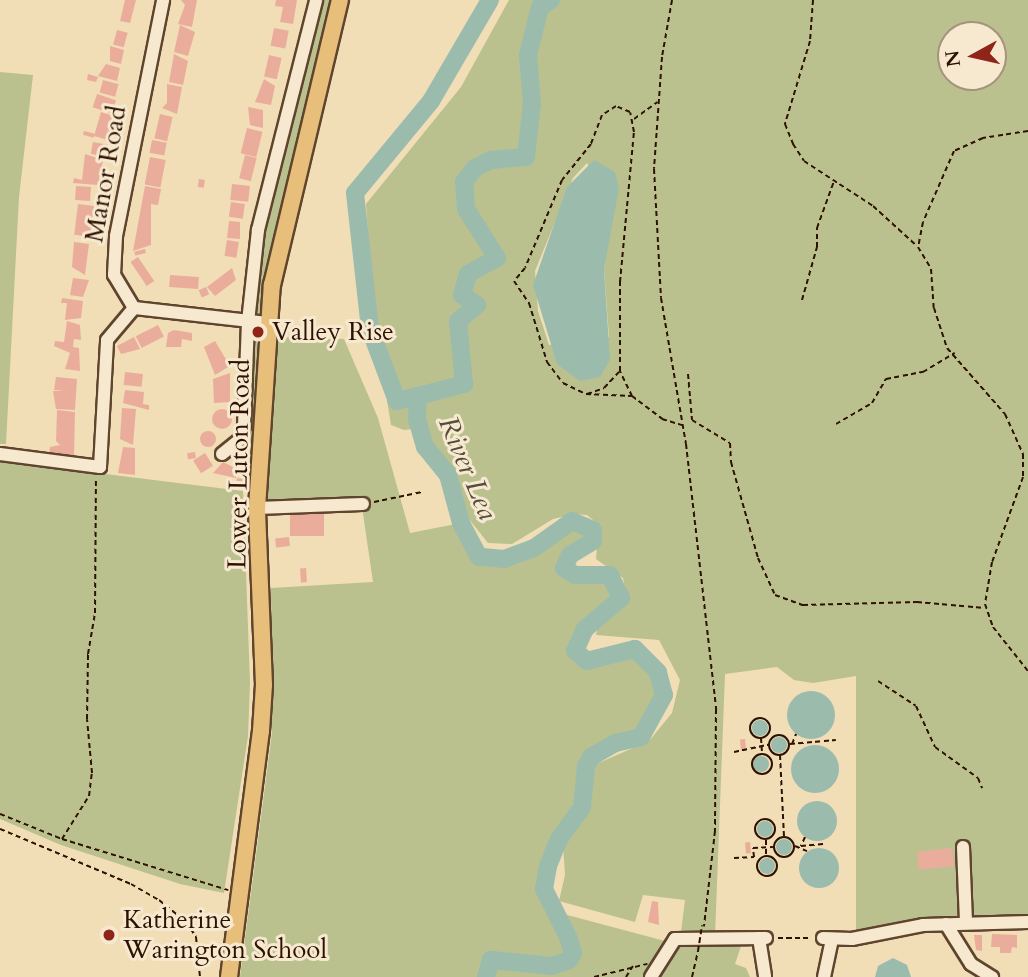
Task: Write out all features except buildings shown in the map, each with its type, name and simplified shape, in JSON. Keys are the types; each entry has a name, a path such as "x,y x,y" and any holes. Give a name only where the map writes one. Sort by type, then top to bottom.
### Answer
{"main road":[{"name":"Lower Luton Road","path":"229,977 264,685 257,508 268,323 279,241 340,0"}],"street":[{"name":"Manor Road","path":"134,308 113,267 121,202 163,0"},
{"name":"Lower Luton Road","path":"222,454 239,440 244,426 248,323 258,230 316,0"},
{"path":"0,454 100,467 107,340 134,308 248,323 268,323"},
{"path":"257,508 363,504"},
{"path":"963,847 966,923"},
{"path":"824,977 828,939 946,924 1028,922"},
{"path":"946,924 971,964 988,976"},
{"path":"651,977 675,939 763,938 765,977"}],"path":[{"path":"671,0 657,102 654,169 661,298 683,426 715,698 714,843 692,977"},
{"path":"813,0 810,41 785,124 804,160 873,206 918,247 931,269 937,320 951,355 1004,414 1016,432 1025,466 992,562 986,608 993,627 1028,671"},
{"path":"633,120 657,102"},
{"path":"632,396 573,391 554,374 524,291 514,281 525,268 556,191 591,144 602,115 608,108 624,107 633,120 621,265 620,371 632,396 662,419 683,426"},
{"path":"918,247 923,222 954,151 983,138 1028,131"},
{"path":"802,300 817,247 817,228 834,181"},
{"path":"836,424 872,403 886,379 923,372 955,353"},
{"path":"586,394 604,388 620,371"},
{"path":"688,374 692,420 730,443 731,463 758,558 775,595 803,605 917,602 986,608"},
{"path":"62,839 89,796 92,772 88,654 95,613 96,479 100,467"},
{"path":"363,504 422,492"},
{"path":"878,681 916,706 935,747 978,778 982,788"},
{"path":"761,738 750,728 760,718 771,727 761,738 761,745 762,754 772,763 760,774 752,761 762,754"},
{"path":"780,755 796,734"},
{"path":"769,745 778,735 790,744 836,740"},
{"path":"734,752 769,745 780,755 784,837 794,846 826,844"},
{"path":"0,814 62,839 229,891 230,878"},
{"path":"766,839 755,830 764,819 775,829 766,839 766,856 777,865 766,876 757,866 766,856"},
{"path":"0,829 131,884 159,900 186,922 196,937 200,977"},
{"path":"734,858 754,858 753,848 774,847 784,837"},
{"path":"802,846 805,837"},
{"path":"774,847 783,857 794,846"},
{"path":"802,846 807,851"},
{"path":"763,938 828,939"},
{"path":"594,977 633,966 658,964"},
{"path":"626,977 633,966"}],"green space":[{"path":"320,0 336,0 274,238 263,311 257,317 256,261"},
{"path":"509,0 1028,0 1028,919 856,935 856,676 813,683 794,680 777,667 725,674 715,936 681,932 685,900 643,895 635,922 559,901 565,875 563,845 589,808 594,765 649,741 672,713 680,680 659,640 596,635 598,626 625,604 626,591 623,578 596,559 599,525 587,515 575,514 553,519 512,544 488,543 469,519 453,473 430,450 422,428 404,430 391,425 373,314 366,204 461,87","holes":["587,163 611,214 604,269 609,337 549,345 538,311 535,271 573,178"]},
{"path":"0,72 33,75 19,197 6,444 0,444"},
{"path":"258,329 260,679 224,977 220,977 256,697 249,513 251,380 254,333"},
{"path":"277,337 344,339 378,418 410,533 461,523 471,547 489,560 534,548 572,521 593,530 593,541 570,555 564,568 574,575 610,575 621,598 585,629 575,651 587,661 635,649 658,672 664,695 641,737 615,743 591,757 586,766 585,799 559,839 544,889 556,912 665,941 645,977 240,977 272,733 271,588 373,582 361,500 264,502"},
{"path":"0,461 243,491 250,682 248,736 224,893 180,884 61,845 0,819"},
{"path":"750,941 748,947 741,946 735,964 746,968 750,977 658,977 674,947"}],"shaded area":[{"path":"594,160 615,172 619,188 604,269 610,360 600,377 580,381 557,364 533,285 567,187"},
{"path":"811,691 828,698 835,715 828,732 811,739 794,732 787,715 794,698"},
{"path":"757,720 763,720 768,728 766,734 757,736 752,731 752,725"},
{"path":"776,737 782,737 787,745 785,751 776,753 771,748 771,742"},
{"path":"815,745 832,752 839,769 832,786 815,793 798,786 791,769 798,752"},
{"path":"758,756 764,756 769,764 767,770 758,772 753,767 753,761"},
{"path":"817,801 825,802 831,807 836,813 836,829 831,835 825,840 817,841 809,840 803,835 798,829 797,821 798,813 803,807 809,802"},
{"path":"762,821 768,821 773,829 771,835 762,837 757,832 757,826"},
{"path":"781,839 787,839 792,847 790,853 781,855 776,850 776,844"},
{"path":"819,848 827,849 833,854 838,860 838,876 833,882 827,887 819,888 811,887 805,882 800,876 799,868 800,860 805,854 811,849"},
{"path":"764,858 770,858 775,866 773,872 764,874 759,869 759,863"},
{"path":"893,958 907,965 911,977 875,977 878,966"}],"waterway":[{"path":"418,396 397,401 370,329 355,193 431,101 490,0"},
{"name":"River Lea","path":"486,977 491,960 552,966 569,960 573,953 568,937 544,889 548,866 559,839 582,807 586,766 591,757 615,743 641,737 664,695 658,672 635,649 587,661 575,651 585,629 621,598 610,575 575,575 564,568 570,555 593,541 593,530 572,521 534,548 504,559 479,557 461,523 448,475 425,447 417,419 418,396 464,384 458,321 477,305 462,295 468,274 497,258 466,209 464,182 475,168 491,160 526,157 532,103 528,55 540,7 551,0"}],"place":[{"name":"Valley Rise","path":"258,332"},
{"name":"Katherine Warington School","path":"109,935"}]}
